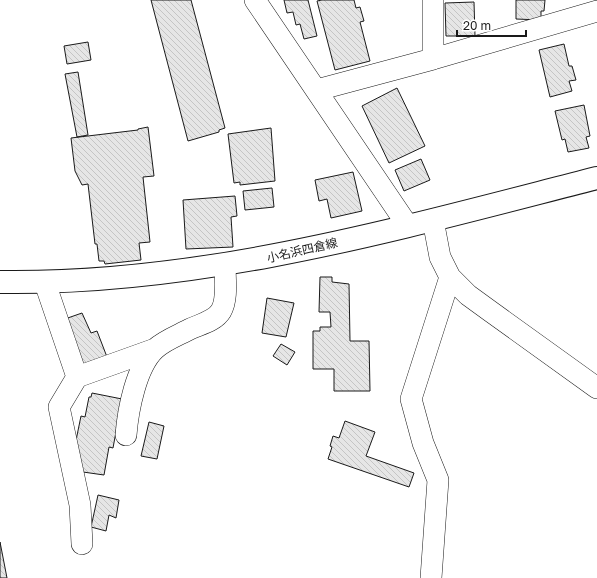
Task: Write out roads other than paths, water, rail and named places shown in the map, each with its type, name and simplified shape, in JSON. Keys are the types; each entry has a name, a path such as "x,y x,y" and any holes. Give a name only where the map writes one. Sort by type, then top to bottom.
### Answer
{"main road":[{"name":"小名浜四倉線","path":"0,282 46,283 155,273 225,265 260,259 433,220 597,178"}],"street":[{"path":"255,0 408,226"},
{"path":"433,0 433,59"},
{"path":"317,90 433,59 588,8"},
{"path":"433,220 440,257 450,277 479,303 597,388"},
{"path":"82,544 80,505 59,407 77,377 155,349 176,336 212,320 220,312 224,304 225,265"},
{"path":"431,578 438,480 423,442 411,399 450,277"},
{"path":"46,283 77,377"},
{"path":"126,435 127,416 133,394 145,362 155,349"}]}
